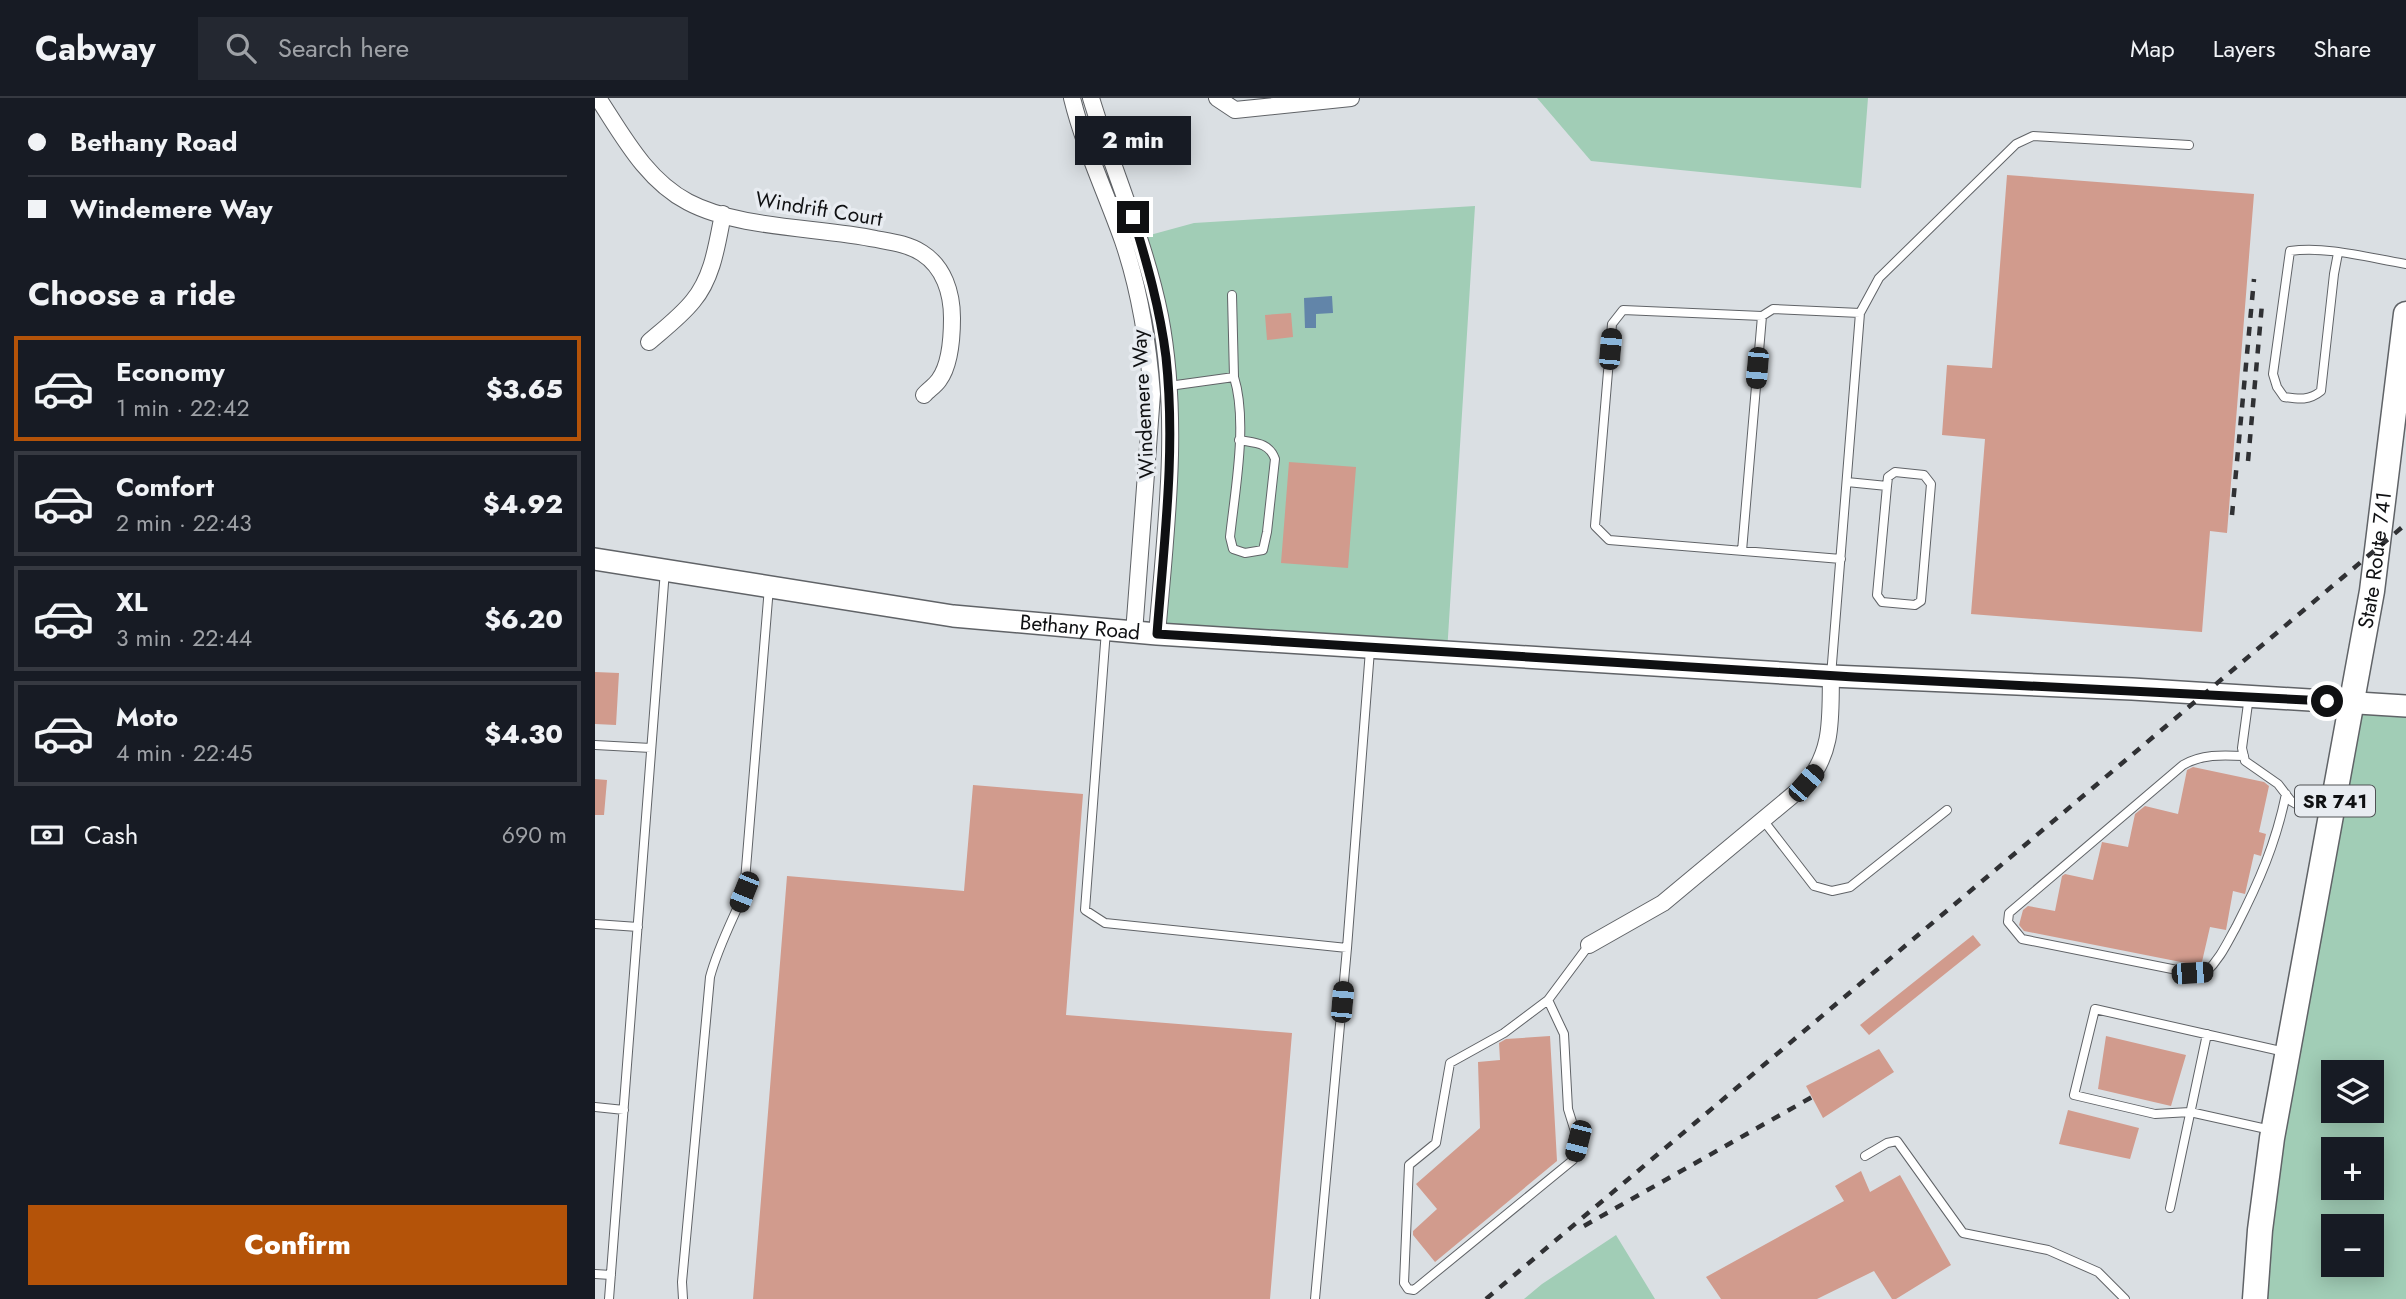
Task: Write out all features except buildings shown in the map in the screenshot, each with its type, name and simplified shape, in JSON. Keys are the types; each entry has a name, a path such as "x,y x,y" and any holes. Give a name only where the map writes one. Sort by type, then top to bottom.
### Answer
{"main road":[{"name":"State Route 741","path":"2354,703 2388,476 2406,314"},
{"name":"Bethany Road","path":"595,559 953,615 1106,630 1370,649 2406,706"},
{"name":"SR 741","path":"2255,1299 2260,1230 2273,1131 2354,703"}],"street":[{"name":"Windrift Court","path":"598,98 652,174 669,190 688,202 754,221 848,233 894,243 922,253 932,261 940,271 950,294 952,331 940,380 923,395"},
{"name":"Windemere Way","path":"1072,98 1087,148 1123,241 1135,283 1160,386 1170,445 1157,634"},
{"name":"Windemere Way","path":"1091,98 1150,272 1160,318 1160,386 1135,632"},
{"path":"1217,98 1235,110 1351,98"},
{"path":"649,342 686,309 701,290 714,256 723,214"},
{"path":"1589,945 1663,903 1763,820 1819,769 1829,737 1832,676"}],"lane":[{"path":"1832,676 1860,313 1879,278 2016,144 2033,136 2189,145"},
{"path":"2338,253 2321,391 2314,397 2299,400 2284,397 2273,374 2290,251 2305,249 2338,253 2406,264"},
{"path":"1232,295 1234,377 1239,393 1239,439 1230,537 1233,549 1245,553 1263,550 1268,532 1275,458 1272,449 1263,444 1239,439"},
{"path":"1841,559 1609,540 1595,526 1612,324 1623,310 1762,316 1773,309 1860,313"},
{"path":"1742,551 1762,316"},
{"path":"1160,386 1234,377"},
{"path":"1895,472 1924,475 1931,484 1921,601 1915,605 1882,602 1877,595 1887,486 1888,477 1895,472"},
{"path":"1847,482 1887,486"},
{"path":"609,1299 665,570"},
{"path":"683,1299 682,1282 710,976 717,950 730,928 744,892 769,587"},
{"path":"1106,630 1085,910 1105,923 1347,948"},
{"path":"1315,1299 1347,948 1370,649"},
{"path":"2249,696 2242,748 2245,761 2279,784 2291,801 2301,807 2333,814"},
{"path":"595,745 651,748"},
{"path":"2244,757 2222,755 2195,758 2183,765 2009,913 2008,922 2015,932 2022,939 2192,973 2206,972 2222,954 2256,890 2279,827 2286,794"},
{"path":"1763,820 1814,886 1832,891 1850,887 1947,810"},
{"path":"595,924 638,927"},
{"path":"1548,1000 1564,1034 1568,1110 1578,1141 1573,1160 1414,1290 1408,1289 1404,1283 1409,1165 1436,1143 1450,1063 1504,1033 1548,1000 1589,945"},
{"path":"2273,1131 2190,1112 2155,1114 2074,1095 2095,1009 2288,1053"},
{"path":"2170,1208 2207,1034"},
{"path":"595,1107 624,1110"},
{"path":"1865,1156 1887,1143 1897,1141 1963,1233 2048,1250 2098,1272 2125,1299"},
{"path":"595,1274 611,1275"}],"green space":[{"path":"1537,98 1868,98 1861,188 1591,161"},
{"path":"1475,206 1447,653 1157,634 1168,387 1139,238 1194,223"},
{"path":"2354,703 2406,706 2406,1299 2258,1299"},
{"path":"1616,1235 1655,1299 1524,1299 1542,1284"}],"water":[{"path":"1332,296 1333,313 1316,314 1316,328 1305,328 1304,298"}],"railway":[{"path":"2232,515 2254,279"},
{"path":"2248,461 2262,304"},
{"path":"1486,1299 2406,524"},
{"path":"1584,1226 1812,1097"}],"route":[{"path":"1133,217 1150,272 1160,318 1168,387 1168,503 1157,634 1854,677 2327,701"}]}
